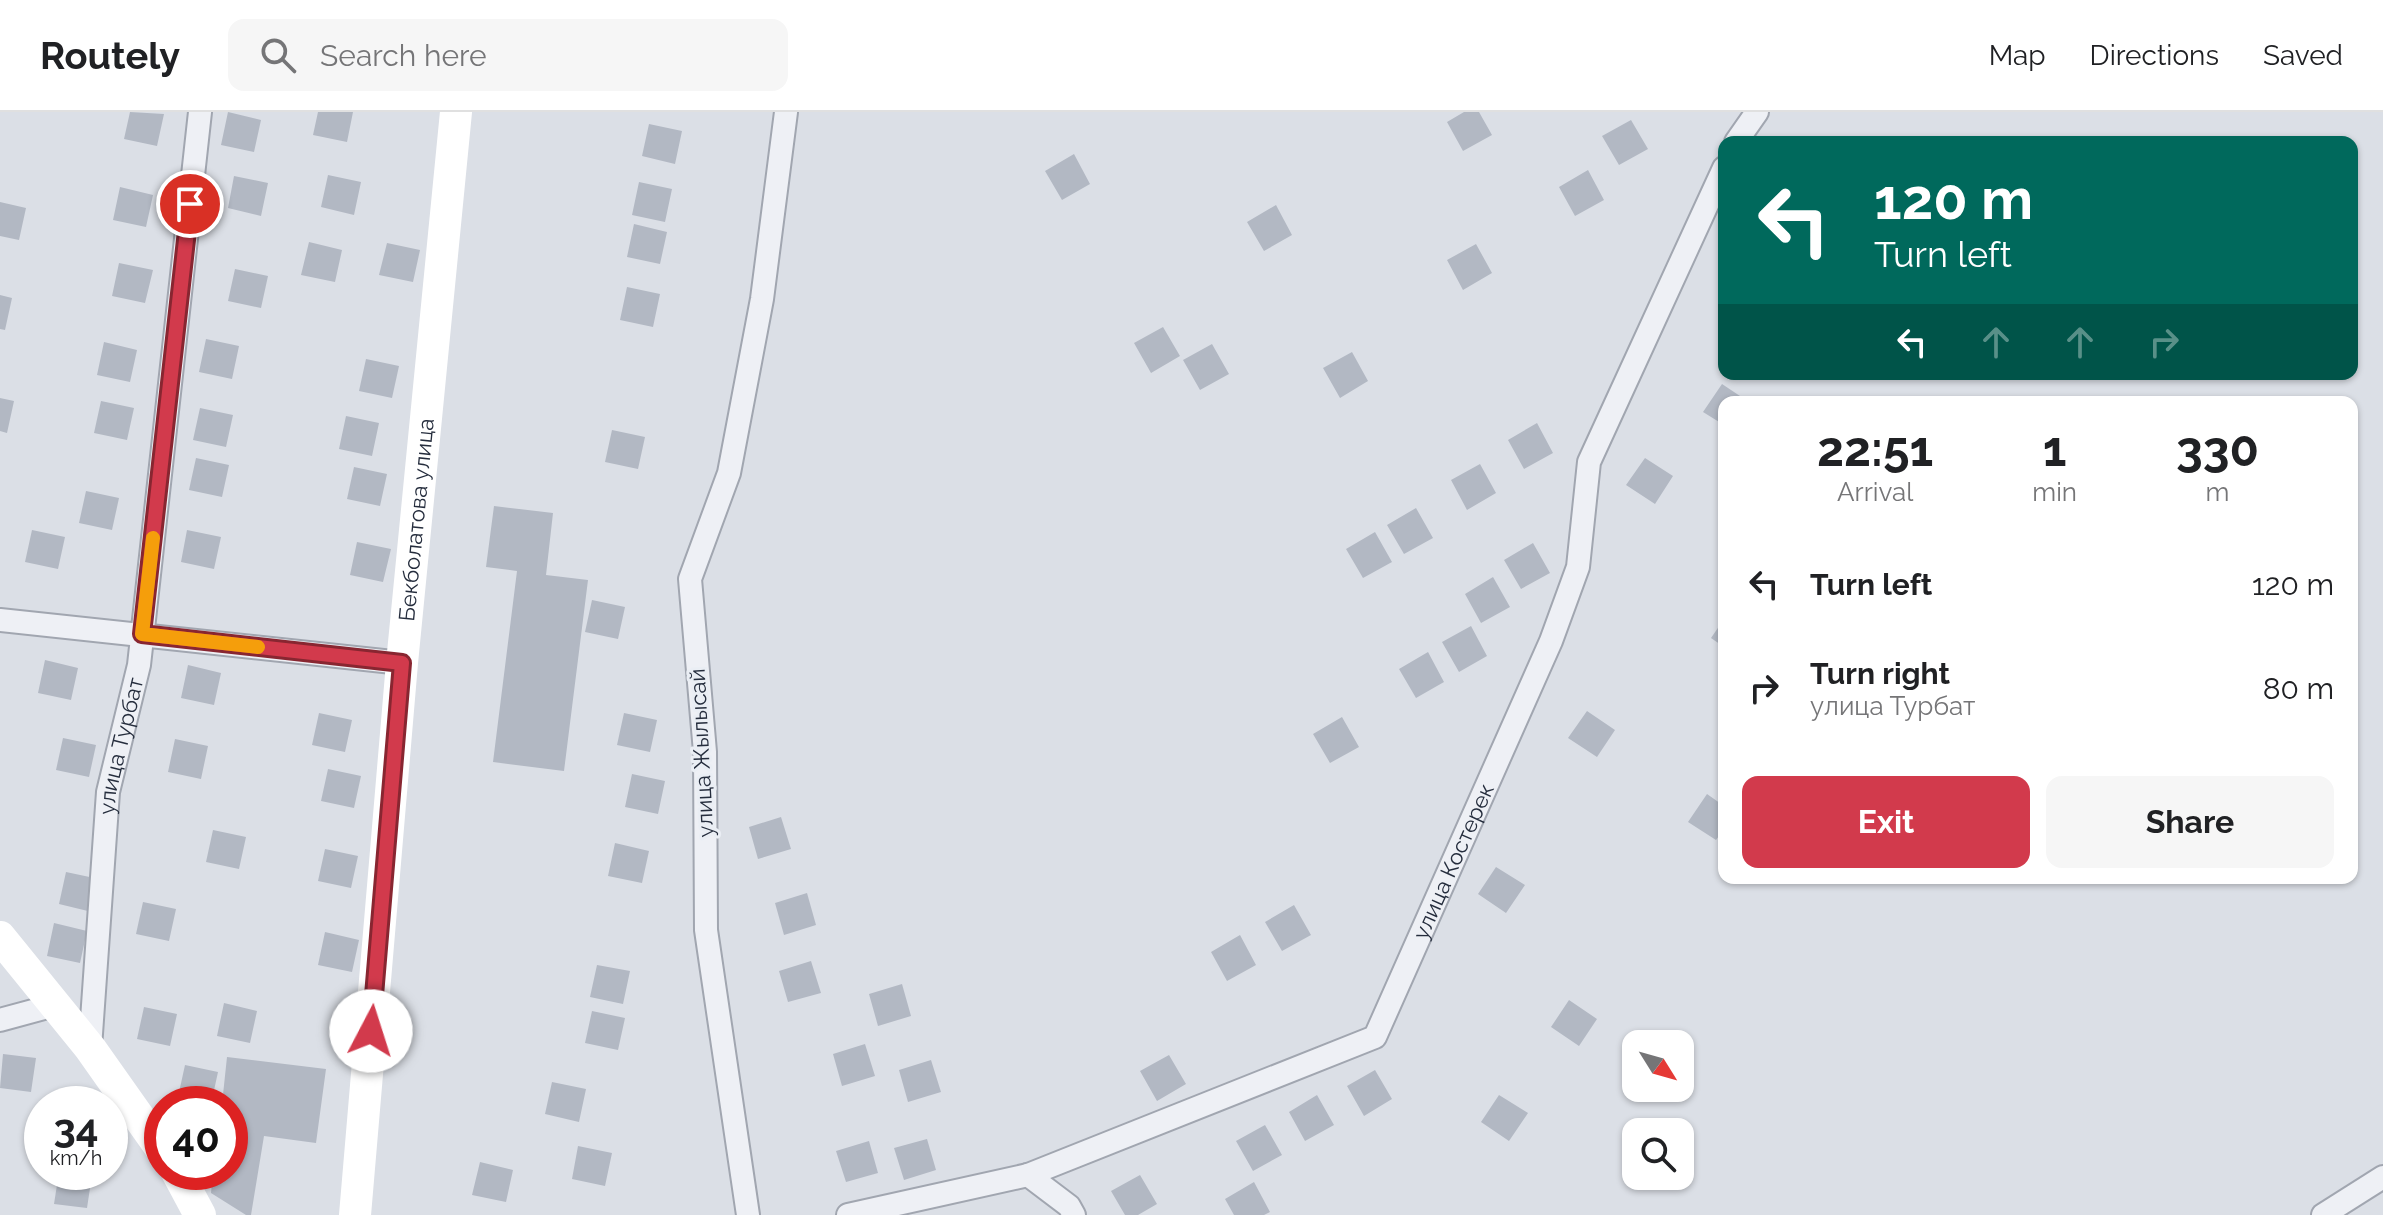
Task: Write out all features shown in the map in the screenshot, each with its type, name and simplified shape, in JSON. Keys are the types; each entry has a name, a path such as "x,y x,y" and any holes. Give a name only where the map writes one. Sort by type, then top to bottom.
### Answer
{"street":[{"name":"улица Турбат","path":"90,1048 108,792 139,665 200,112"},
{"name":"Бекболатова улица","path":"355,1215 402,663 456,112"},
{"name":"улица Жылысай","path":"748,1215 706,930 705,752 690,579 729,473 762,299 786,112"},
{"path":"1740,136 1757,112"},
{"name":"улица Костерек","path":"848,1215 1028,1175 1375,1037 1551,641 1578,567 1589,462 1718,181"},
{"path":"0,620 402,663"},
{"path":"0,937 90,1048 144,1124"},
{"path":"0,1020 55,1005"},
{"path":"1028,1175 1069,1206 1074,1215"},
{"path":"2323,1215 2383,1177"},
{"path":"187,1190 200,1215"}],"building":[{"path":"130,112 164,114 157,146 124,139"},
{"path":"228,112 261,120 254,152 221,145"},
{"path":"318,112 353,112 347,142 313,135"},
{"path":"1464,112 1479,112 1492,135 1463,151 1447,122"},
{"path":"1631,120 1648,149 1619,165 1602,136"},
{"path":"649,124 682,131 675,164 642,156"},
{"path":"1074,154 1090,184 1062,200 1045,171"},
{"path":"1588,170 1604,200 1575,216 1559,187"},
{"path":"328,175 361,182 354,215 321,207"},
{"path":"234,176 268,183 261,216 228,208"},
{"path":"639,182 672,189 665,222 632,215"},
{"path":"120,187 153,195 146,227 113,220"},
{"path":"0,202 26,208 19,240 0,236"},
{"path":"1276,205 1292,235 1264,251 1247,222"},
{"path":"634,224 667,232 660,264 627,257"},
{"path":"309,242 342,250 335,282 301,275"},
{"path":"387,243 420,250 413,282 379,275"},
{"path":"1476,244 1492,273 1463,290 1447,260"},
{"path":"119,263 153,270 145,303 112,296"},
{"path":"235,269 268,276 261,308 228,301"},
{"path":"627,287 660,294 653,327 620,320"},
{"path":"0,295 12,298 5,330 0,329"},
{"path":"1163,327 1180,356 1151,373 1134,343"},
{"path":"206,339 239,346 232,379 199,372"},
{"path":"104,342 137,350 130,382 97,375"},
{"path":"1212,344 1229,374 1200,390 1183,360"},
{"path":"1352,352 1368,381 1340,398 1323,368"},
{"path":"366,359 399,366 392,398 359,391"},
{"path":"1722,384 1740,396 1718,396 1718,421 1703,412"},
{"path":"0,398 14,401 7,433 0,431"},
{"path":"101,401 134,408 127,440 94,433"},
{"path":"200,408 233,415 226,447 193,440"},
{"path":"346,416 379,423 372,456 339,449"},
{"path":"1537,423 1553,453 1524,469 1508,440"},
{"path":"612,430 645,437 638,469 605,462"},
{"path":"196,458 229,465 222,497 189,490"},
{"path":"1645,458 1673,476 1655,504 1626,485"},
{"path":"1480,464 1496,493 1467,510 1451,480"},
{"path":"354,467 387,474 380,506 347,499"},
{"path":"86,491 119,498 112,530 79,523"},
{"path":"494,506 553,513 546,575 588,580 564,771 493,762 517,571 486,567"},
{"path":"1416,508 1433,538 1404,554 1387,525"},
{"path":"32,530 65,537 58,569 25,562"},
{"path":"187,530 221,537 214,569 181,562"},
{"path":"1375,532 1392,562 1363,578 1346,549"},
{"path":"357,542 391,549 383,582 350,575"},
{"path":"1533,543 1550,573 1521,589 1504,560"},
{"path":"1493,577 1510,607 1481,623 1465,594"},
{"path":"592,600 625,607 618,639 585,632"},
{"path":"1471,626 1487,656 1459,672 1442,642"},
{"path":"1718,628 1718,643 1711,638"},
{"path":"1428,652 1444,682 1416,698 1399,669"},
{"path":"45,660 78,668 71,700 38,693"},
{"path":"188,665 221,673 214,705 181,698"},
{"path":"1587,711 1615,730 1597,757 1568,738"},
{"path":"319,713 352,720 345,752 312,745"},
{"path":"624,713 657,720 650,752 617,745"},
{"path":"1342,717 1359,747 1330,763 1313,734"},
{"path":"63,738 96,745 89,777 56,770"},
{"path":"175,739 208,746 201,779 168,772"},
{"path":"328,769 361,776 354,808 321,801"},
{"path":"632,774 665,781 658,814 625,807"},
{"path":"1707,794 1718,802 1716,840 1688,822"},
{"path":"781,817 791,849 758,859 749,827"},
{"path":"213,830 246,837 239,869 206,862"},
{"path":"615,843 649,851 642,883 608,876"},
{"path":"325,849 358,856 351,888 318,881"},
{"path":"1496,867 1525,885 1506,913 1478,894"},
{"path":"66,872 99,879 92,912 59,904"},
{"path":"807,893 816,925 784,935 775,903"},
{"path":"143,902 176,909 169,941 136,934"},
{"path":"1294,905 1311,935 1282,951 1265,922"},
{"path":"54,923 87,931 80,963 47,956"},
{"path":"325,932 359,940 352,972 318,965"},
{"path":"1240,935 1256,965 1227,981 1211,952"},
{"path":"811,961 821,993 788,1002 779,971"},
{"path":"597,965 630,971 623,1004 590,997"},
{"path":"902,984 911,1016 878,1026 869,994"},
{"path":"1569,1000 1597,1019 1579,1046 1551,1027"},
{"path":"224,1003 257,1011 250,1043 217,1036"},
{"path":"144,1007 177,1014 170,1046 137,1039"},
{"path":"592,1011 625,1018 618,1050 585,1043"},
{"path":"865,1044 875,1076 842,1086 833,1054"},
{"path":"3,1054 36,1058 32,1086 24,1086 24,1091 0,1088"},
{"path":"1169,1055 1186,1084 1157,1101 1140,1071"},
{"path":"227,1057 326,1069 316,1143 264,1136 251,1215 246,1215 211,1193 211,1190 248,1190 248,1086 224,1086"},
{"path":"931,1060 941,1092 908,1102 899,1070"},
{"path":"185,1065 218,1072 215,1086 180,1086"},
{"path":"1375,1070 1392,1099 1364,1116 1347,1086"},
{"path":"552,1082 586,1089 579,1122 545,1114"},
{"path":"1317,1095 1334,1125 1305,1141 1289,1112"},
{"path":"1499,1095 1528,1113 1509,1141 1481,1122"},
{"path":"1265,1125 1282,1155 1253,1171 1236,1141"},
{"path":"927,1139 936,1170 904,1180 894,1148"},
{"path":"869,1141 878,1173 846,1182 836,1151"},
{"path":"578,1146 612,1153 605,1186 572,1179"},
{"path":"480,1162 513,1170 506,1202 472,1195"},
{"path":"1140,1175 1157,1204 1138,1215 1125,1215 1111,1191"},
{"path":"1254,1182 1270,1212 1264,1215 1234,1215 1225,1199"},
{"path":"56,1190 90,1190 87,1208 54,1204"}],"slow traffic":[{"path":"153,538 142,634 258,647"}],"route":[{"path":"190,204 142,634 402,663 371,1031"}]}
